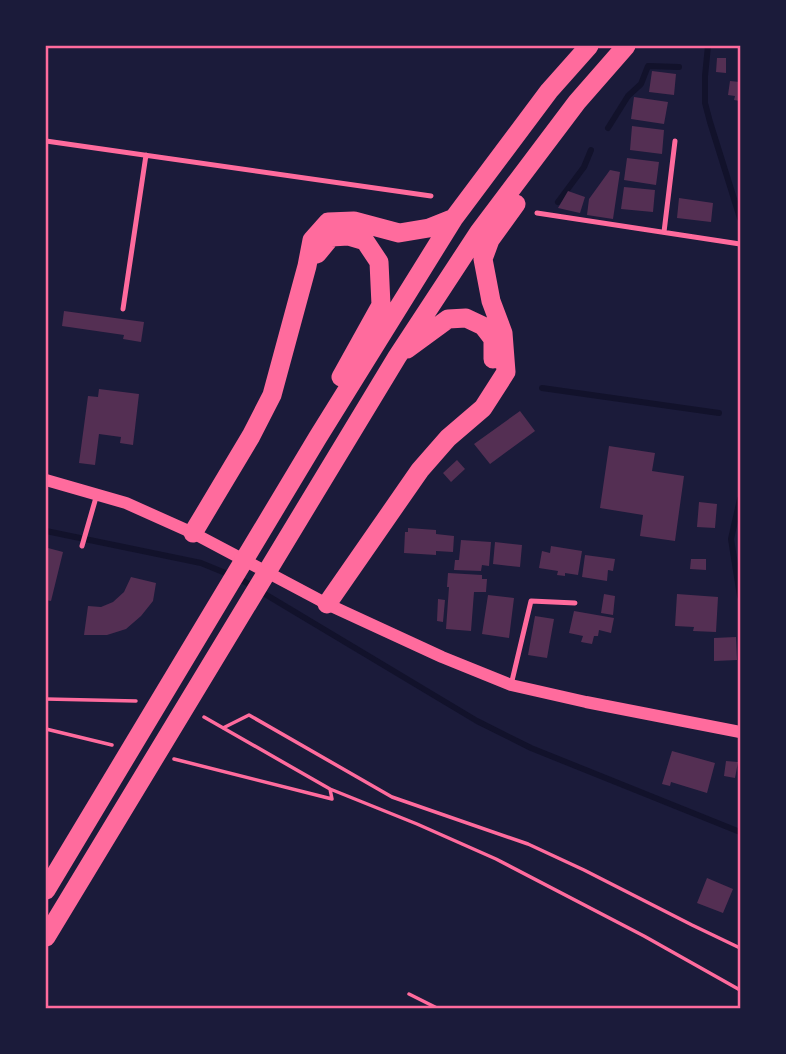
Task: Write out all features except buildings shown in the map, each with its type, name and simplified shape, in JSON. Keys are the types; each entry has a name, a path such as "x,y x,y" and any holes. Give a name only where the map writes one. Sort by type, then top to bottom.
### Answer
{"highway":[{"path":"46,890 121,749 224,594 454,218 549,91 589,46"},
{"path":"46,937 160,759 245,607 397,357 479,232 577,102 626,46"},
{"path":"327,604 420,470 448,438 483,408 506,372 503,333 491,301 483,259 490,240 558,145 577,102"},
{"path":"193,533 251,436 272,395 312,240 328,222 354,221 399,233 429,228 454,218"},
{"path":"307,266 331,237 348,236 365,240 379,262 381,304 332,394 318,437"},
{"path":"397,357 448,320 466,318 483,326 493,339 493,373 483,408"}],"street":[{"path":"46,480 126,503 193,533 327,604 442,657 511,685 740,732"}],"lane":[{"path":"46,141 431,196"},
{"path":"664,232 675,141"},
{"path":"123,309 146,155"},
{"path":"537,213 738,243"},
{"path":"82,546 97,494"},
{"path":"511,685 531,601 575,603"}],"path":[{"path":"46,699 136,701"},
{"path":"223,728 249,715 392,797 528,844 740,948"},
{"path":"204,717 330,789 496,859 644,936 740,990"},
{"path":"46,729 121,749"},
{"path":"160,759 332,799 330,789"},
{"path":"409,994 439,1009"}],"waterway":[{"path":"708,46 705,103 740,218"},
{"path":"608,128 628,96 641,84 648,66 679,67"},
{"path":"558,202 584,167 591,150"},
{"path":"542,388 719,413"},
{"path":"740,499 731,539 740,596"},
{"path":"46,531 201,563 240,579 477,721 531,748 740,832"}]}
